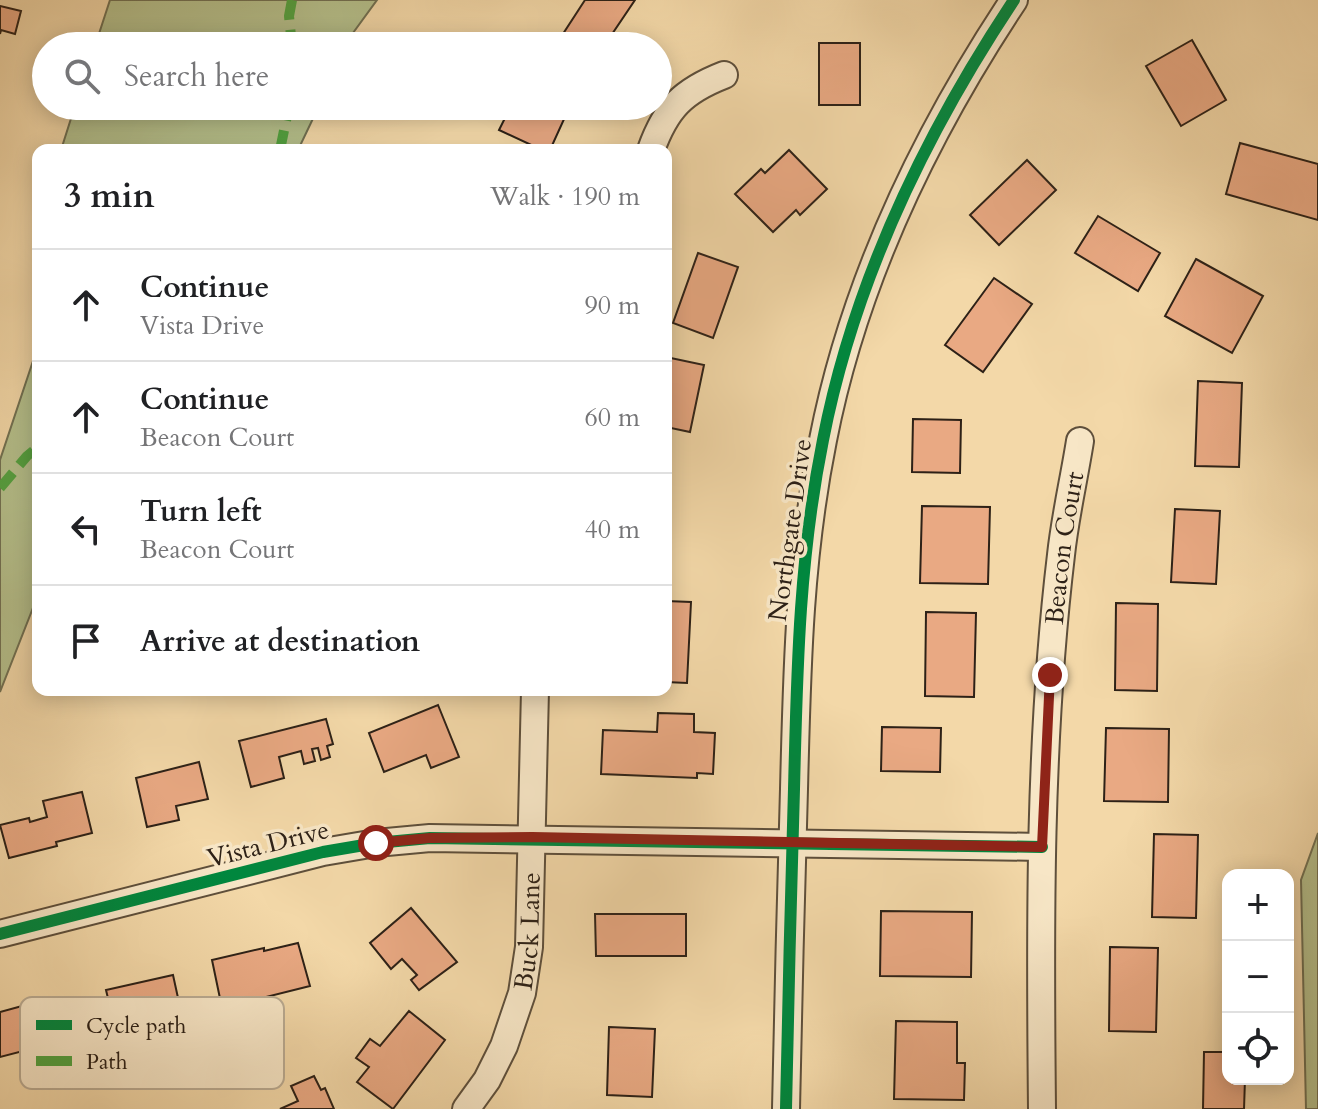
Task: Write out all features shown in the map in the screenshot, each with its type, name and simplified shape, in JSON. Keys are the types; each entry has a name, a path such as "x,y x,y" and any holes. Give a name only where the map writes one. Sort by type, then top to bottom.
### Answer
{"street":[{"name":"Northgate Drive","path":"786,1109 798,624 807,530 823,438 846,347 876,258 921,155 970,66 1014,0"},
{"path":"672,108 699,85 724,75"},
{"path":"653,144 663,120"},
{"name":"Beacon Court","path":"1042,1109 1042,847 1050,675 1061,553 1080,441"},
{"name":"Buck Lane","path":"466,1109 487,1080 504,1046 522,993 529,947 535,696"},
{"name":"Vista Drive","path":"0,934 336,850 430,838 792,841"},
{"path":"792,841 1042,847"}],"green space":[{"path":"110,0 377,0 354,32 100,32"},
{"path":"71,120 312,120 301,144 63,144"},
{"path":"32,364 32,610 0,692 0,460"},
{"path":"1318,833 1318,1109 1306,1109 1301,880"}],"building":[{"path":"585,0 635,0 613,32 564,32"},
{"path":"0,6 21,11 15,34 1,30 0,34"},
{"path":"1192,40 1226,100 1181,126 1146,66"},
{"path":"819,43 860,43 860,105 819,105"},
{"path":"504,120 564,120 553,144 529,144 499,130"},
{"path":"1240,143 1318,164 1318,220 1226,194"},
{"path":"789,150 827,189 800,215 796,210 773,232 735,194 761,169 765,173"},
{"path":"1027,160 1056,190 999,245 970,215"},
{"path":"1098,216 1160,253 1138,291 1075,253"},
{"path":"698,253 738,267 713,338 673,323"},
{"path":"1196,259 1263,296 1232,353 1165,316"},
{"path":"994,278 1032,304 983,372 945,345"},
{"path":"672,358 704,365 690,432 672,428"},
{"path":"1198,381 1242,383 1239,467 1195,466"},
{"path":"913,419 961,420 960,473 912,472"},
{"path":"922,506 990,507 988,584 920,583"},
{"path":"1175,509 1220,511 1216,584 1171,582"},
{"path":"672,601 691,602 687,683 672,682"},
{"path":"1116,603 1158,604 1157,691 1115,690"},
{"path":"926,612 976,613 974,697 925,696"},
{"path":"438,705 459,757 431,768 426,755 384,772 369,733"},
{"path":"658,713 694,714 694,732 715,733 713,774 697,773 697,778 601,774 603,730 657,732"},
{"path":"326,719 333,744 327,746 330,757 321,760 318,748 312,749 315,761 304,764 301,751 279,757 284,778 251,787 239,741"},
{"path":"882,727 941,728 940,772 881,771"},
{"path":"1106,728 1169,729 1168,802 1104,801"},
{"path":"199,762 208,799 176,806 179,820 147,827 136,778"},
{"path":"82,792 92,833 9,858 0,825 47,817 43,801"},
{"path":"1154,834 1198,835 1196,918 1152,917"},
{"path":"411,908 457,962 419,990 411,980 417,975 402,959 391,969 370,943"},
{"path":"881,911 972,912 971,977 880,976"},
{"path":"595,914 686,914 686,956 596,956"},
{"path":"298,943 310,986 266,997 220,997 212,960 264,948 264,951"},
{"path":"1110,947 1158,948 1156,1032 1109,1031"},
{"path":"173,975 178,997 108,997 106,990"},
{"path":"20,1007 20,1052 0,1057 0,1012"},
{"path":"409,1011 445,1040 393,1109 357,1082 369,1067 356,1058 370,1039 380,1046"},
{"path":"896,1021 957,1022 957,1063 965,1063 964,1100 894,1099"},
{"path":"609,1027 655,1029 652,1097 607,1095"},
{"path":"1204,1052 1222,1052 1222,1085 1245,1085 1244,1109 1203,1109"},
{"path":"314,1076 321,1090 325,1088 334,1109 280,1109 298,1101 291,1086"}],"marked path":[{"path":"291,32 292,0"},
{"path":"281,144 286,120"},
{"path":"0,488 32,452"}],"cycle path":[{"path":"786,1109 798,657 804,571 823,440 853,323 897,211 951,103 1014,0"},
{"path":"0,934 323,852 430,838 1042,847"}],"route":[{"path":"376,843 430,838 532,837 1042,847 1050,675"}]}
